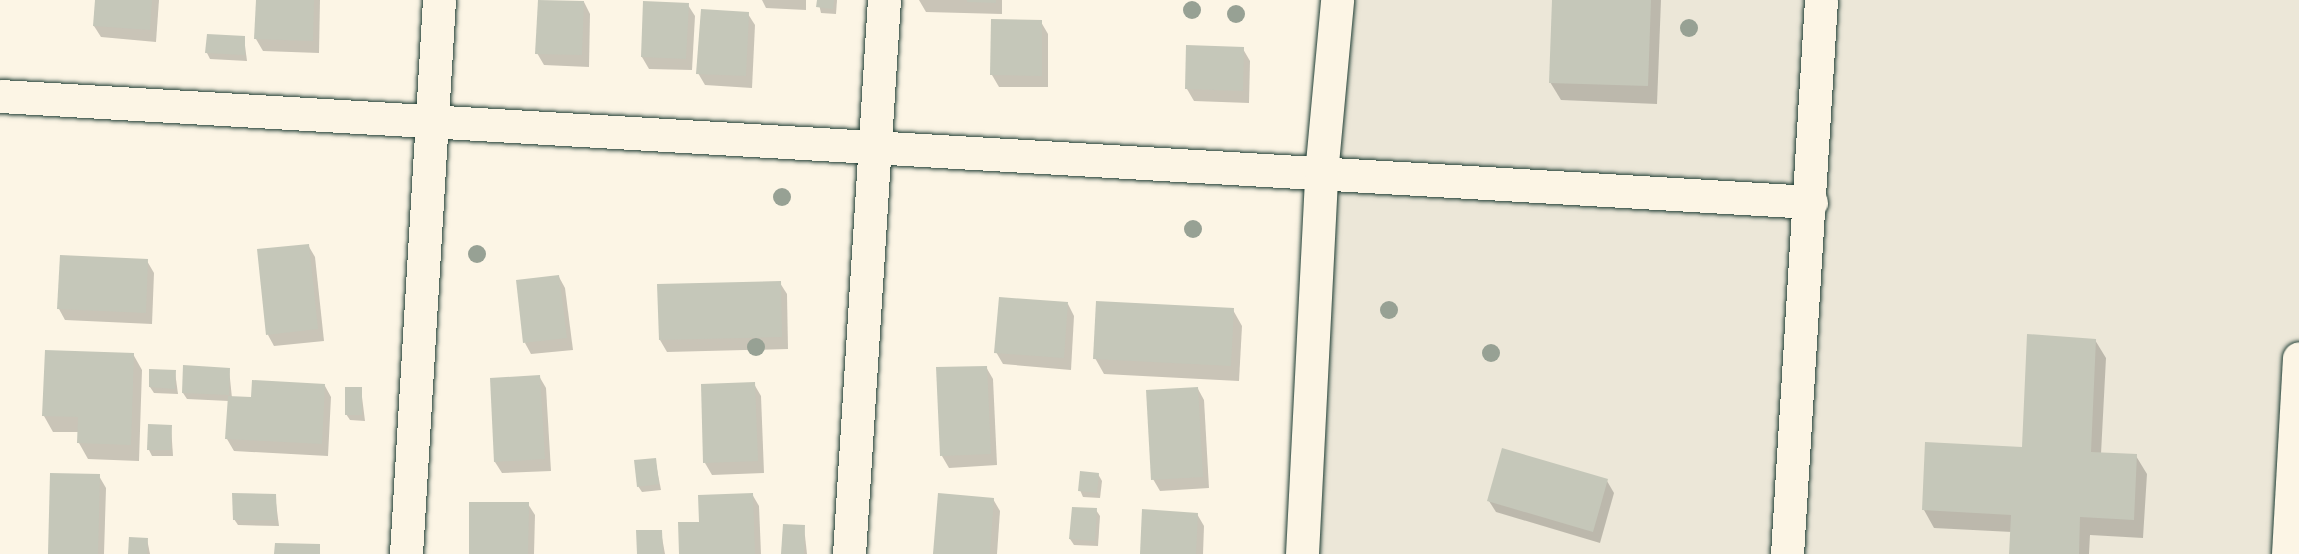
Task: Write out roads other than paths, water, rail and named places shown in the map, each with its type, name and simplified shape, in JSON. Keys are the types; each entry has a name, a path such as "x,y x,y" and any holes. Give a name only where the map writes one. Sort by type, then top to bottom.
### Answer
{"street":[{"path":"406,554 439,0"},
{"path":"849,554 884,0"},
{"path":"1302,554 1321,174 1337,0"},
{"path":"1787,554 1811,202 1821,0"},
{"path":"0,96 1811,202"},
{"path":"2288,554 2299,358"}]}
